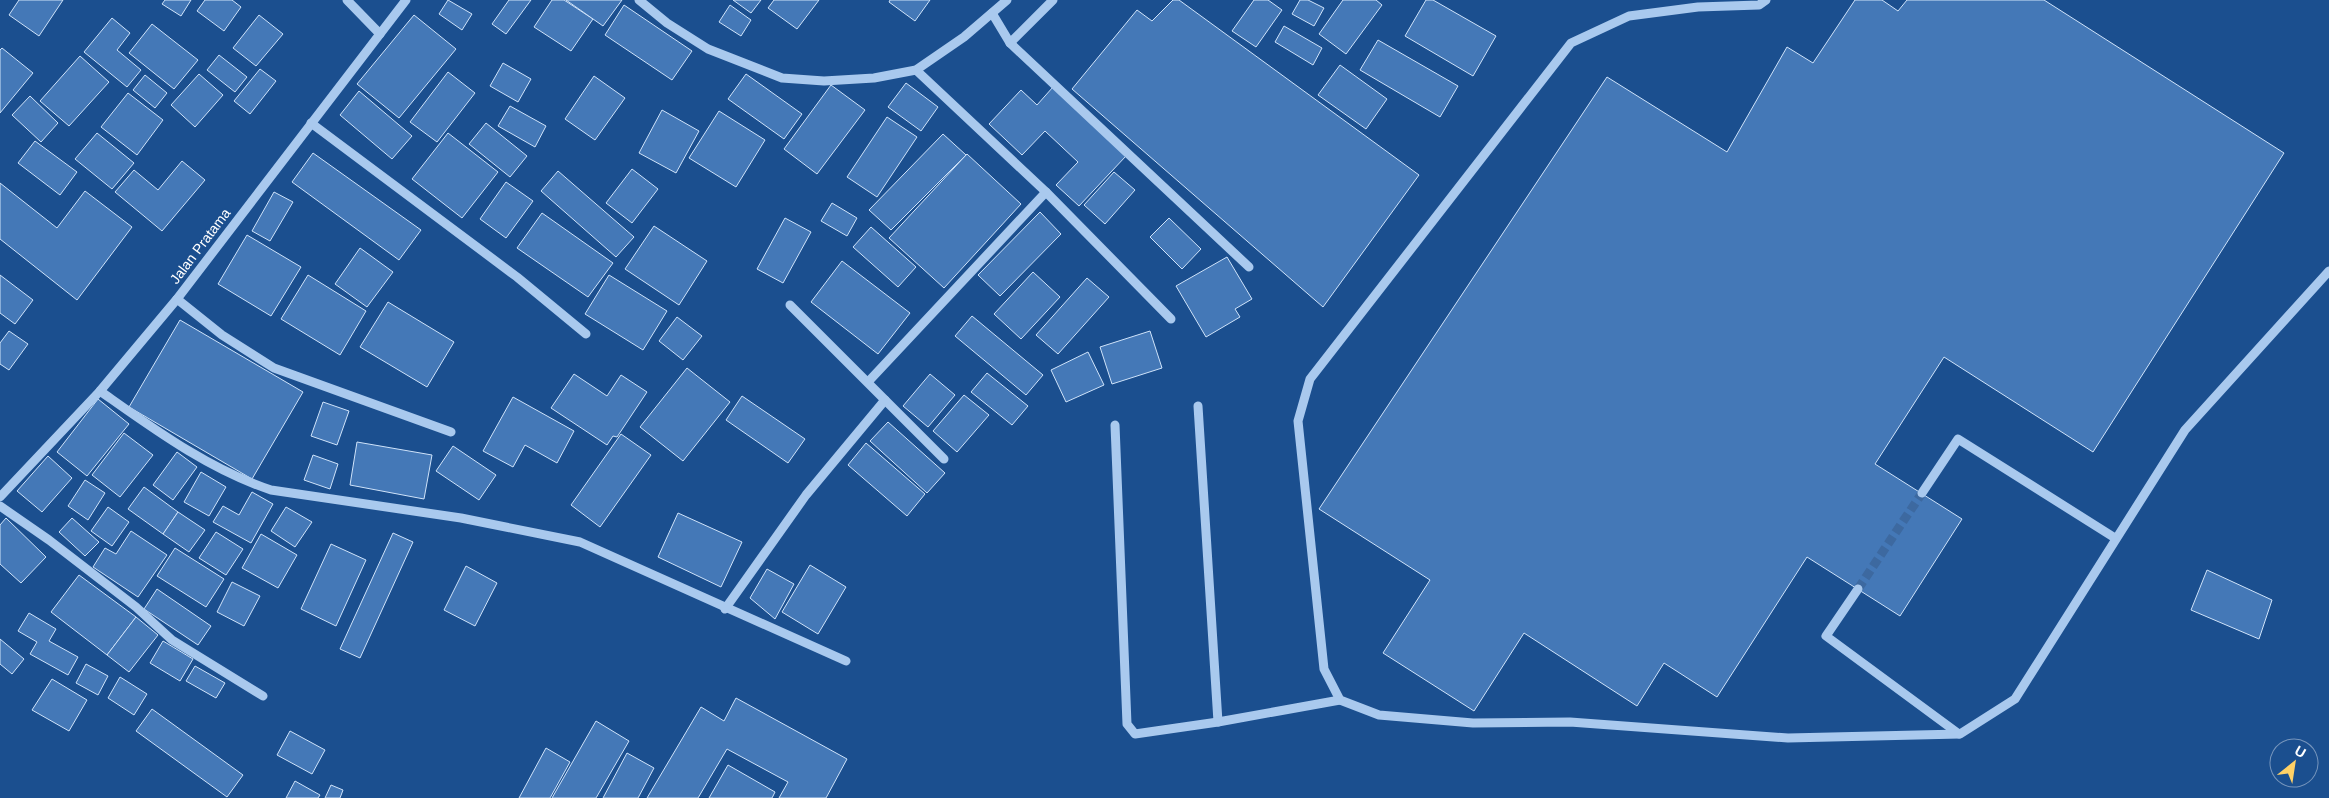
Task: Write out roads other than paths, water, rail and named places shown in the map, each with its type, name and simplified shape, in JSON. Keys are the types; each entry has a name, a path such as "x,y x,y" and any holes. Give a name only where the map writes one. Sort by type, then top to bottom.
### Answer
{"street":[{"path":"347,0 380,34"},
{"name":"Jalan Pratama","path":"0,497 100,391 177,299 406,0"},
{"path":"639,0 667,23 708,48 782,78 824,81 874,78 916,70 1007,0"},
{"path":"1010,43 1053,0"},
{"path":"1340,700 1324,669 1298,421 1310,379 1571,43 1629,16 1698,7 1759,5 1766,0"},
{"path":"992,13 1010,43 1249,267"},
{"path":"916,70 1046,192 1171,319"},
{"path":"311,123 517,277 586,334"},
{"path":"868,382 1046,192"},
{"path":"1115,425 1127,724 1135,734 1218,722 1340,700 1379,715 1473,722 1570,722 1788,738 1960,734 2015,699 2185,430 2329,271"},
{"path":"177,299 222,335 274,368 451,432"},
{"path":"790,305 944,459"},
{"path":"100,391 169,440 208,463 255,485 271,490 461,518 580,542 725,609 846,661"},
{"path":"725,609 806,495 885,400"},
{"path":"1198,406 1218,722"},
{"path":"1922,493 1958,439 2115,538"},
{"path":"0,506 49,540 136,607 172,640 263,696"},
{"path":"1858,589 1826,636 1960,734"}],"tunnel":[{"path":"1858,589 1922,493"}]}
